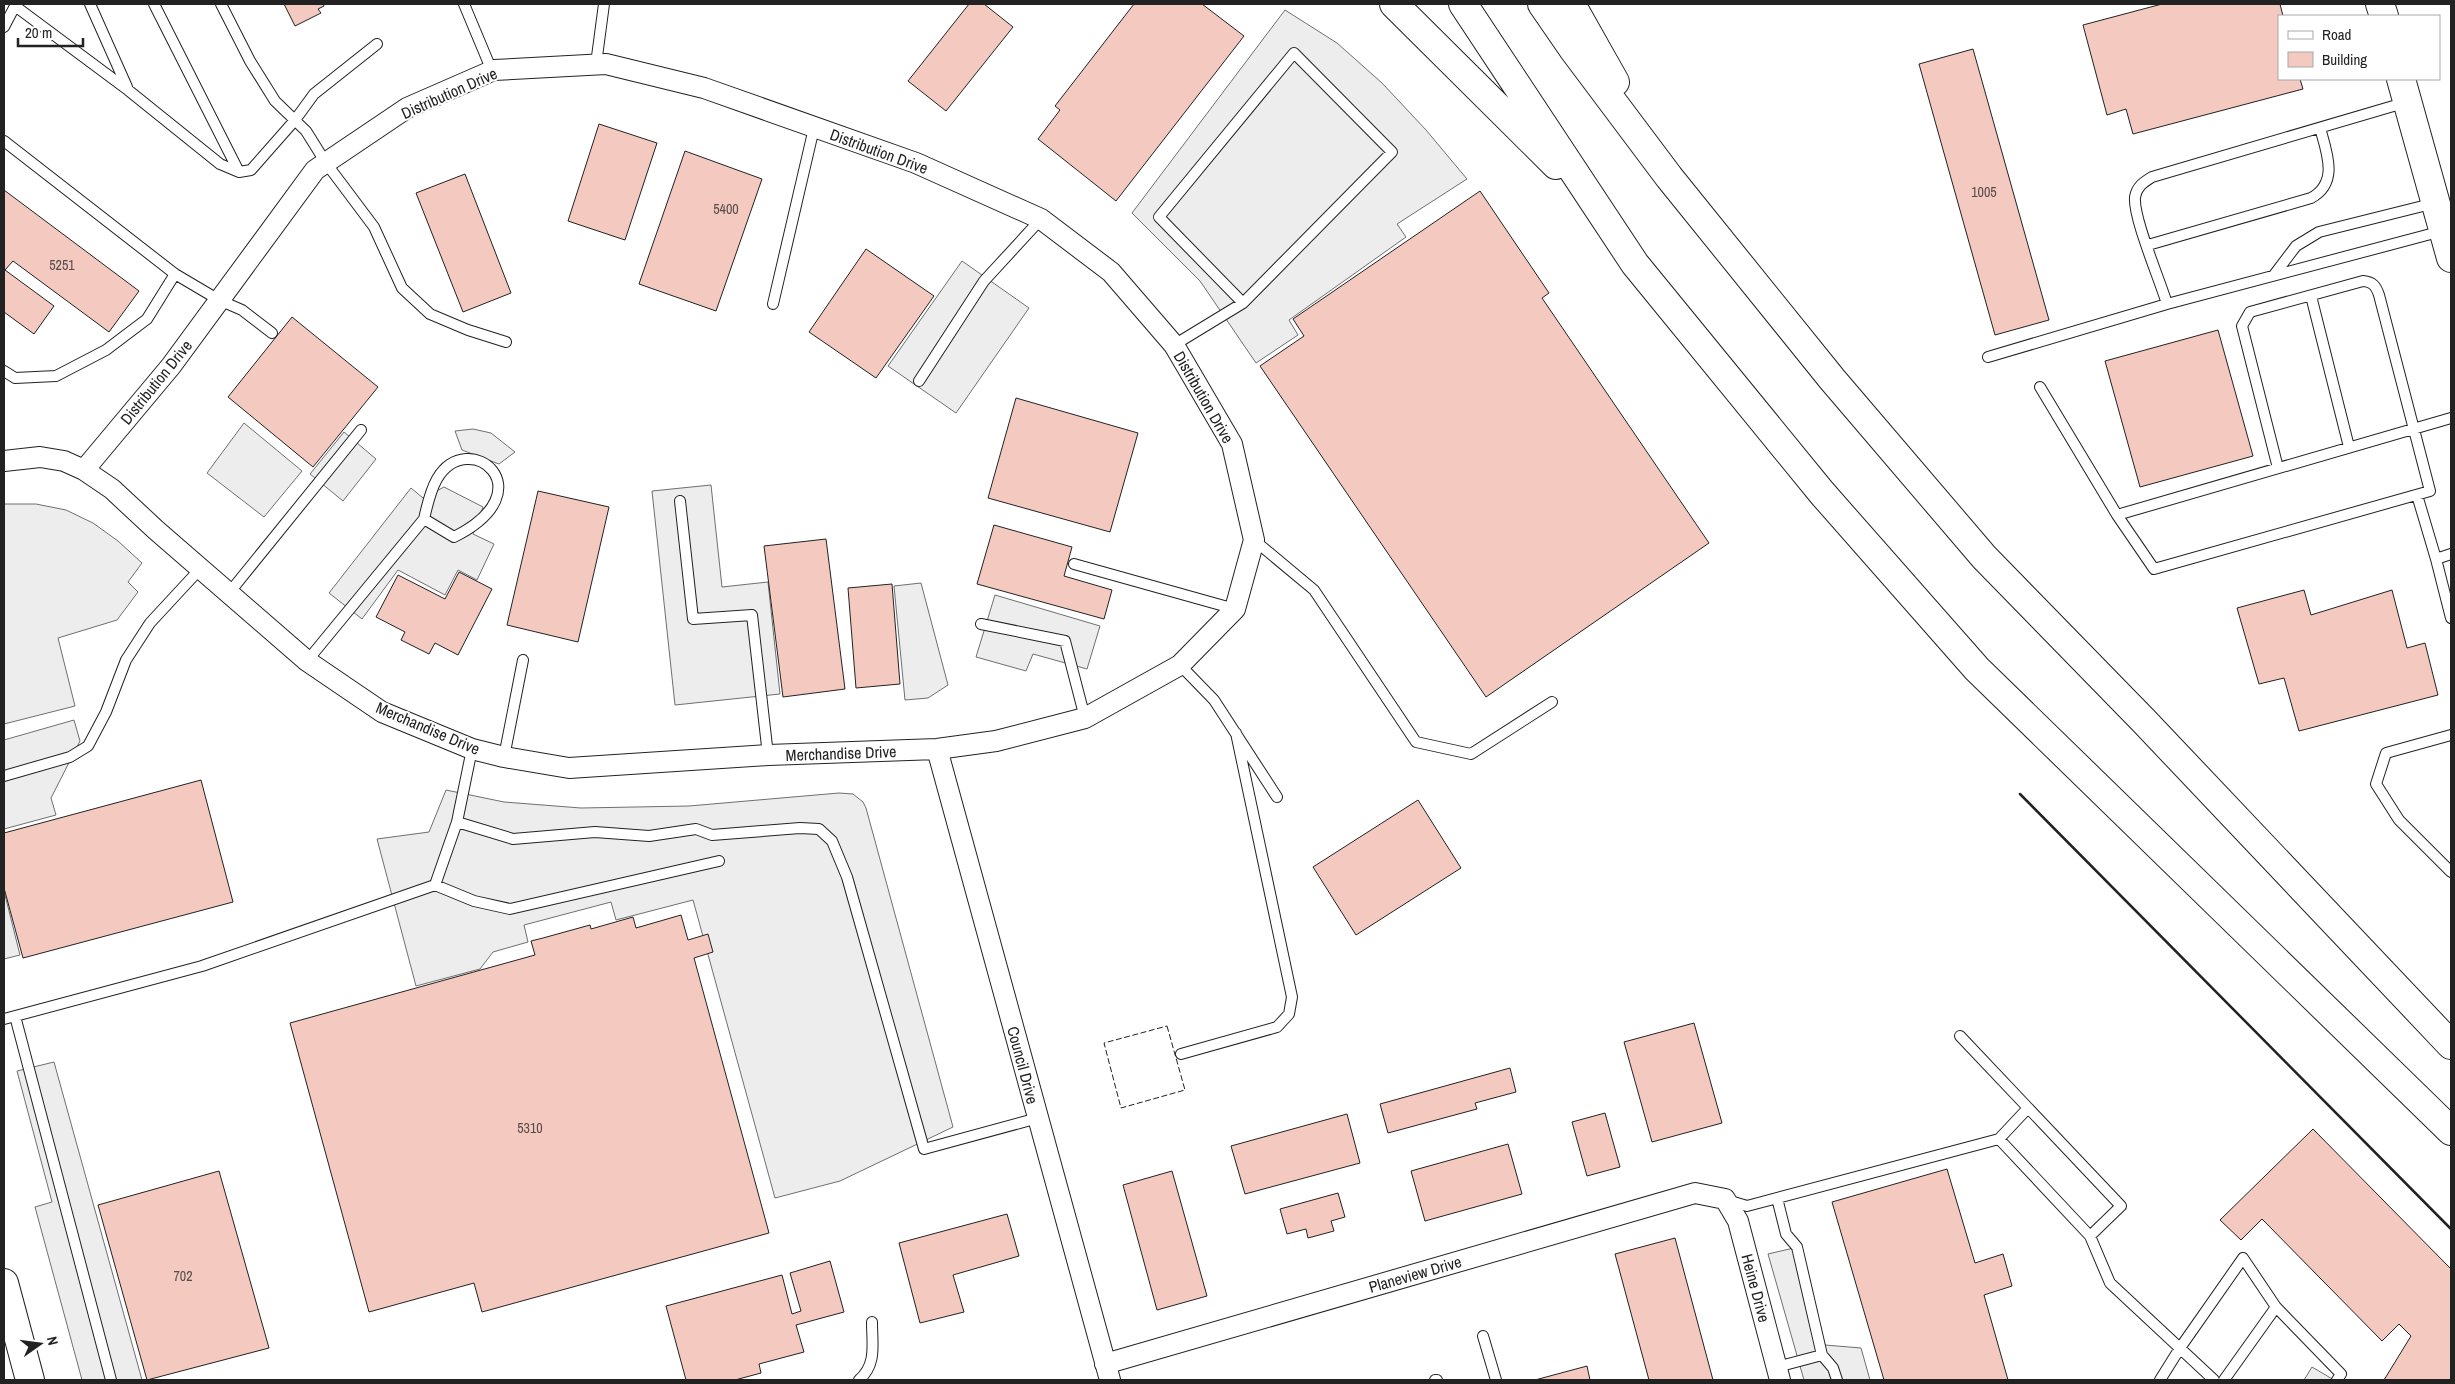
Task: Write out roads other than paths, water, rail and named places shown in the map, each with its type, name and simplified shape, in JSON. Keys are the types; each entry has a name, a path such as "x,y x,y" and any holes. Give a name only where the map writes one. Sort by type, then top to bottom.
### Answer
{"main road":[{"path":"1394,4 1601,211"},
{"path":"1463,4 1635,264 1822,493 1977,670 2451,1131"},
{"path":"1542,4 1573,49 1669,177 1832,379 1984,557 2144,721 2451,1044"},
{"path":"1571,4 1669,177"},
{"path":"2405,90 2451,258"},
{"path":"4,1283 9,1320 30,1380"}],"street":[{"name":"Distribution Drive","path":"84,470 170,366 314,170 408,108 492,71 606,64 704,88 916,163 1041,219 1111,272 1174,345 1232,444 1254,540 1235,609 1180,666 1085,718 996,741 937,749"},
{"name":"Merchandise Drive","path":"4,461 40,457 64,461 84,470 112,489 200,569 307,661 382,712 472,749 504,758 569,768 768,755 937,749"},
{"name":"Council Drive","path":"937,749 1107,1372"},
{"name":"Planeview Drive","path":"1107,1372 1695,1193 1725,1199"},
{"name":"Heine Drive","path":"1725,1199 1738,1221 1779,1374"}],"lane":[{"path":"90,4 128,90"},
{"path":"154,4 239,172"},
{"path":"221,4 250,61 275,101 306,131 326,163 374,227 402,288 430,314 468,330 506,342"},
{"path":"464,4 492,71"},
{"path":"596,64 604,4"},
{"path":"4,27 15,5 128,90 220,164 239,172 251,170 295,120 314,94 377,44"},
{"path":"1174,345 1243,303 1392,152 1294,53 1159,218 1243,303"},
{"path":"2167,304 2137,214 2136,196 2140,184 2152,177 2320,128 2405,90"},
{"path":"773,304 814,128"},
{"path":"2148,245 2311,198 2323,192 2328,178 2328,156 2320,128"},
{"path":"4,141 175,274 219,300 242,310 272,333"},
{"path":"2274,275 2296,246 2319,232 2436,202"},
{"path":"919,382 984,281 1041,219"},
{"path":"1988,357 2167,304 2444,230"},
{"path":"4,371 15,378 56,376 106,350 147,319 175,274"},
{"path":"2040,388 2117,515 2154,569 2430,491 2376,286 2370,282 2364,281 2250,312 2242,326 2278,468"},
{"path":"2311,296 2349,447"},
{"path":"2117,515 2451,418"},
{"path":"229,593 361,430"},
{"path":"307,661 424,519 434,486 446,468 460,460 478,459 492,468 499,481 496,502 472,528 454,537 424,519"},
{"path":"2417,495 2451,618"},
{"path":"680,502 693,619 752,615 768,755"},
{"path":"1254,540 1314,590 1416,742 1470,754 1552,702"},
{"path":"2436,559 2451,554"},
{"path":"1074,564 1235,609"},
{"path":"4,776 70,758 88,746 106,712 131,653 150,623 200,569"},
{"path":"981,624 1065,641 1085,718"},
{"path":"504,758 524,660"},
{"path":"1180,666 1214,700 1277,797"},
{"path":"1181,1054 1277,1027 1289,1014 1292,997 1236,733"},
{"path":"2451,735 2386,752 2376,784 2399,820 2451,872"},
{"path":"435,885 457,822 472,749"},
{"path":"457,822 513,839 595,832 648,836 696,830 712,835 800,828 819,830 832,841 847,877 924,1149 1038,1118"},
{"path":"4,1018 202,966 435,885 474,901 510,909 719,861"},
{"path":"15,1016 111,1380"},
{"path":"1960,1036 2121,1206 2090,1236"},
{"path":"1725,1199 1747,1206 1999,1139 2028,1108"},
{"path":"1999,1139 2090,1236 2110,1283 2214,1380"},
{"path":"1777,1198 1786,1234 1797,1247 1822,1355 1833,1368 1837,1380"},
{"path":"2160,1380 2243,1258 2276,1307 2341,1374 2337,1380"},
{"path":"2224,1380 2276,1307"},
{"path":"859,1380 869,1371 872,1356 872,1322"},
{"path":"1483,1336 1496,1380"},
{"path":"1779,1374 1822,1355"}]}
